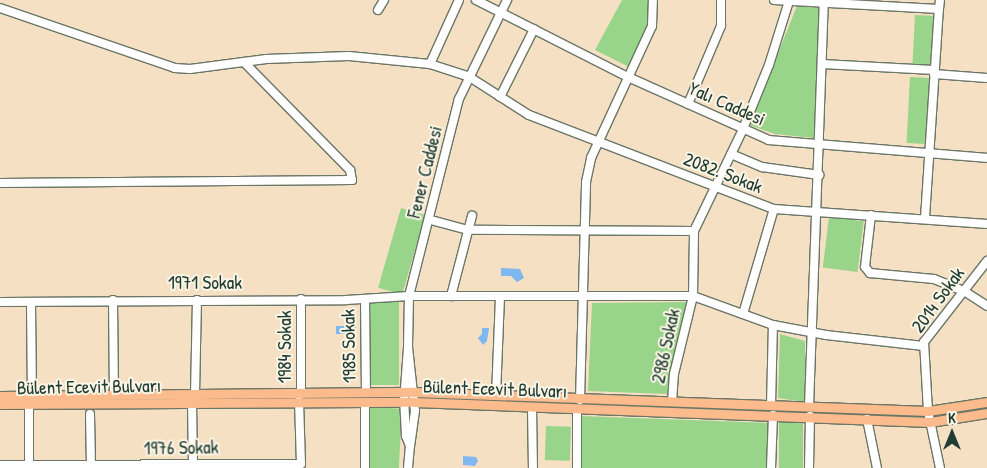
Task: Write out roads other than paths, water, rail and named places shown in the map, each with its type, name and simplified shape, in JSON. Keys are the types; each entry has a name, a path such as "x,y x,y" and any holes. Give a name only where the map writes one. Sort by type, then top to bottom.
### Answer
{"main road":[{"name":"Bülent Ecevit Bulvarı","path":"0,396 31,400 404,397 414,392 496,396 579,404 930,422 987,412"},
{"name":"Bülent Ecevit Bulvarı","path":"0,404 31,400 114,395 194,398"},
{"name":"Bülent Ecevit Bulvarı","path":"404,397 414,402 532,407 672,400 928,411 987,402"}],"street":[{"path":"378,10 384,0"},
{"path":"430,64 459,0"},
{"name":"Yalı Caddesi","path":"476,0 628,77 769,140 987,158"},
{"name":"Fener Caddesi","path":"410,446 406,436 404,397 408,347 409,296 468,76 507,0"},
{"path":"577,468 586,182 598,143 652,26 654,0"},
{"path":"688,104 720,26 721,0"},
{"path":"774,0 824,1 939,9"},
{"path":"925,218 940,0"},
{"path":"693,296 694,231 743,129 769,65 789,1"},
{"path":"809,406 818,211 824,1"},
{"name":"2082. Sokak","path":"0,8 157,64 190,69 244,62 350,56 430,64 468,76 529,115 774,209 925,218 987,224"},
{"path":"500,97 534,30"},
{"path":"0,183 352,180 350,170 244,62"},
{"path":"822,64 987,78"},
{"path":"731,154 762,167 819,175"},
{"path":"743,314 774,209"},
{"path":"871,215 865,267 870,273 934,279 964,291 987,306"},
{"path":"451,296 472,216"},
{"path":"430,220 468,230 694,231"},
{"name":"2014 Sokak","path":"940,468 928,411 923,346 987,261"},
{"name":"1971 Sokak","path":"0,302 364,299 409,296 693,296"},
{"path":"496,396 500,296"},
{"name":"2986 Sokak","path":"672,400 674,374 693,296 773,325 811,332 923,346"},
{"name":"1984 Sokak","path":"300,398 301,299"},
{"name":"1985 Sokak","path":"364,299 365,468"},
{"path":"113,300 114,395"},
{"path":"193,465 197,300"},
{"path":"29,467 31,302"},
{"path":"771,405 773,325"},
{"name":"Fener Caddesi","path":"408,347 414,392 408,468"},
{"name":"1976 Sokak","path":"0,465 29,467 301,466 300,398"},
{"path":"532,407 533,468"},
{"path":"90,414 91,467"},
{"path":"771,468 774,415"},
{"path":"809,468 810,416"},
{"path":"867,419 877,468"}],"water":[{"path":"501,268 520,269 524,278 517,282 511,276 501,276"},
{"path":"336,326 356,326 356,334 336,334"},
{"path":"482,328 489,328 487,341 483,345 478,338 482,334"},
{"path":"463,456 476,457 478,461 475,466 463,465"}]}
